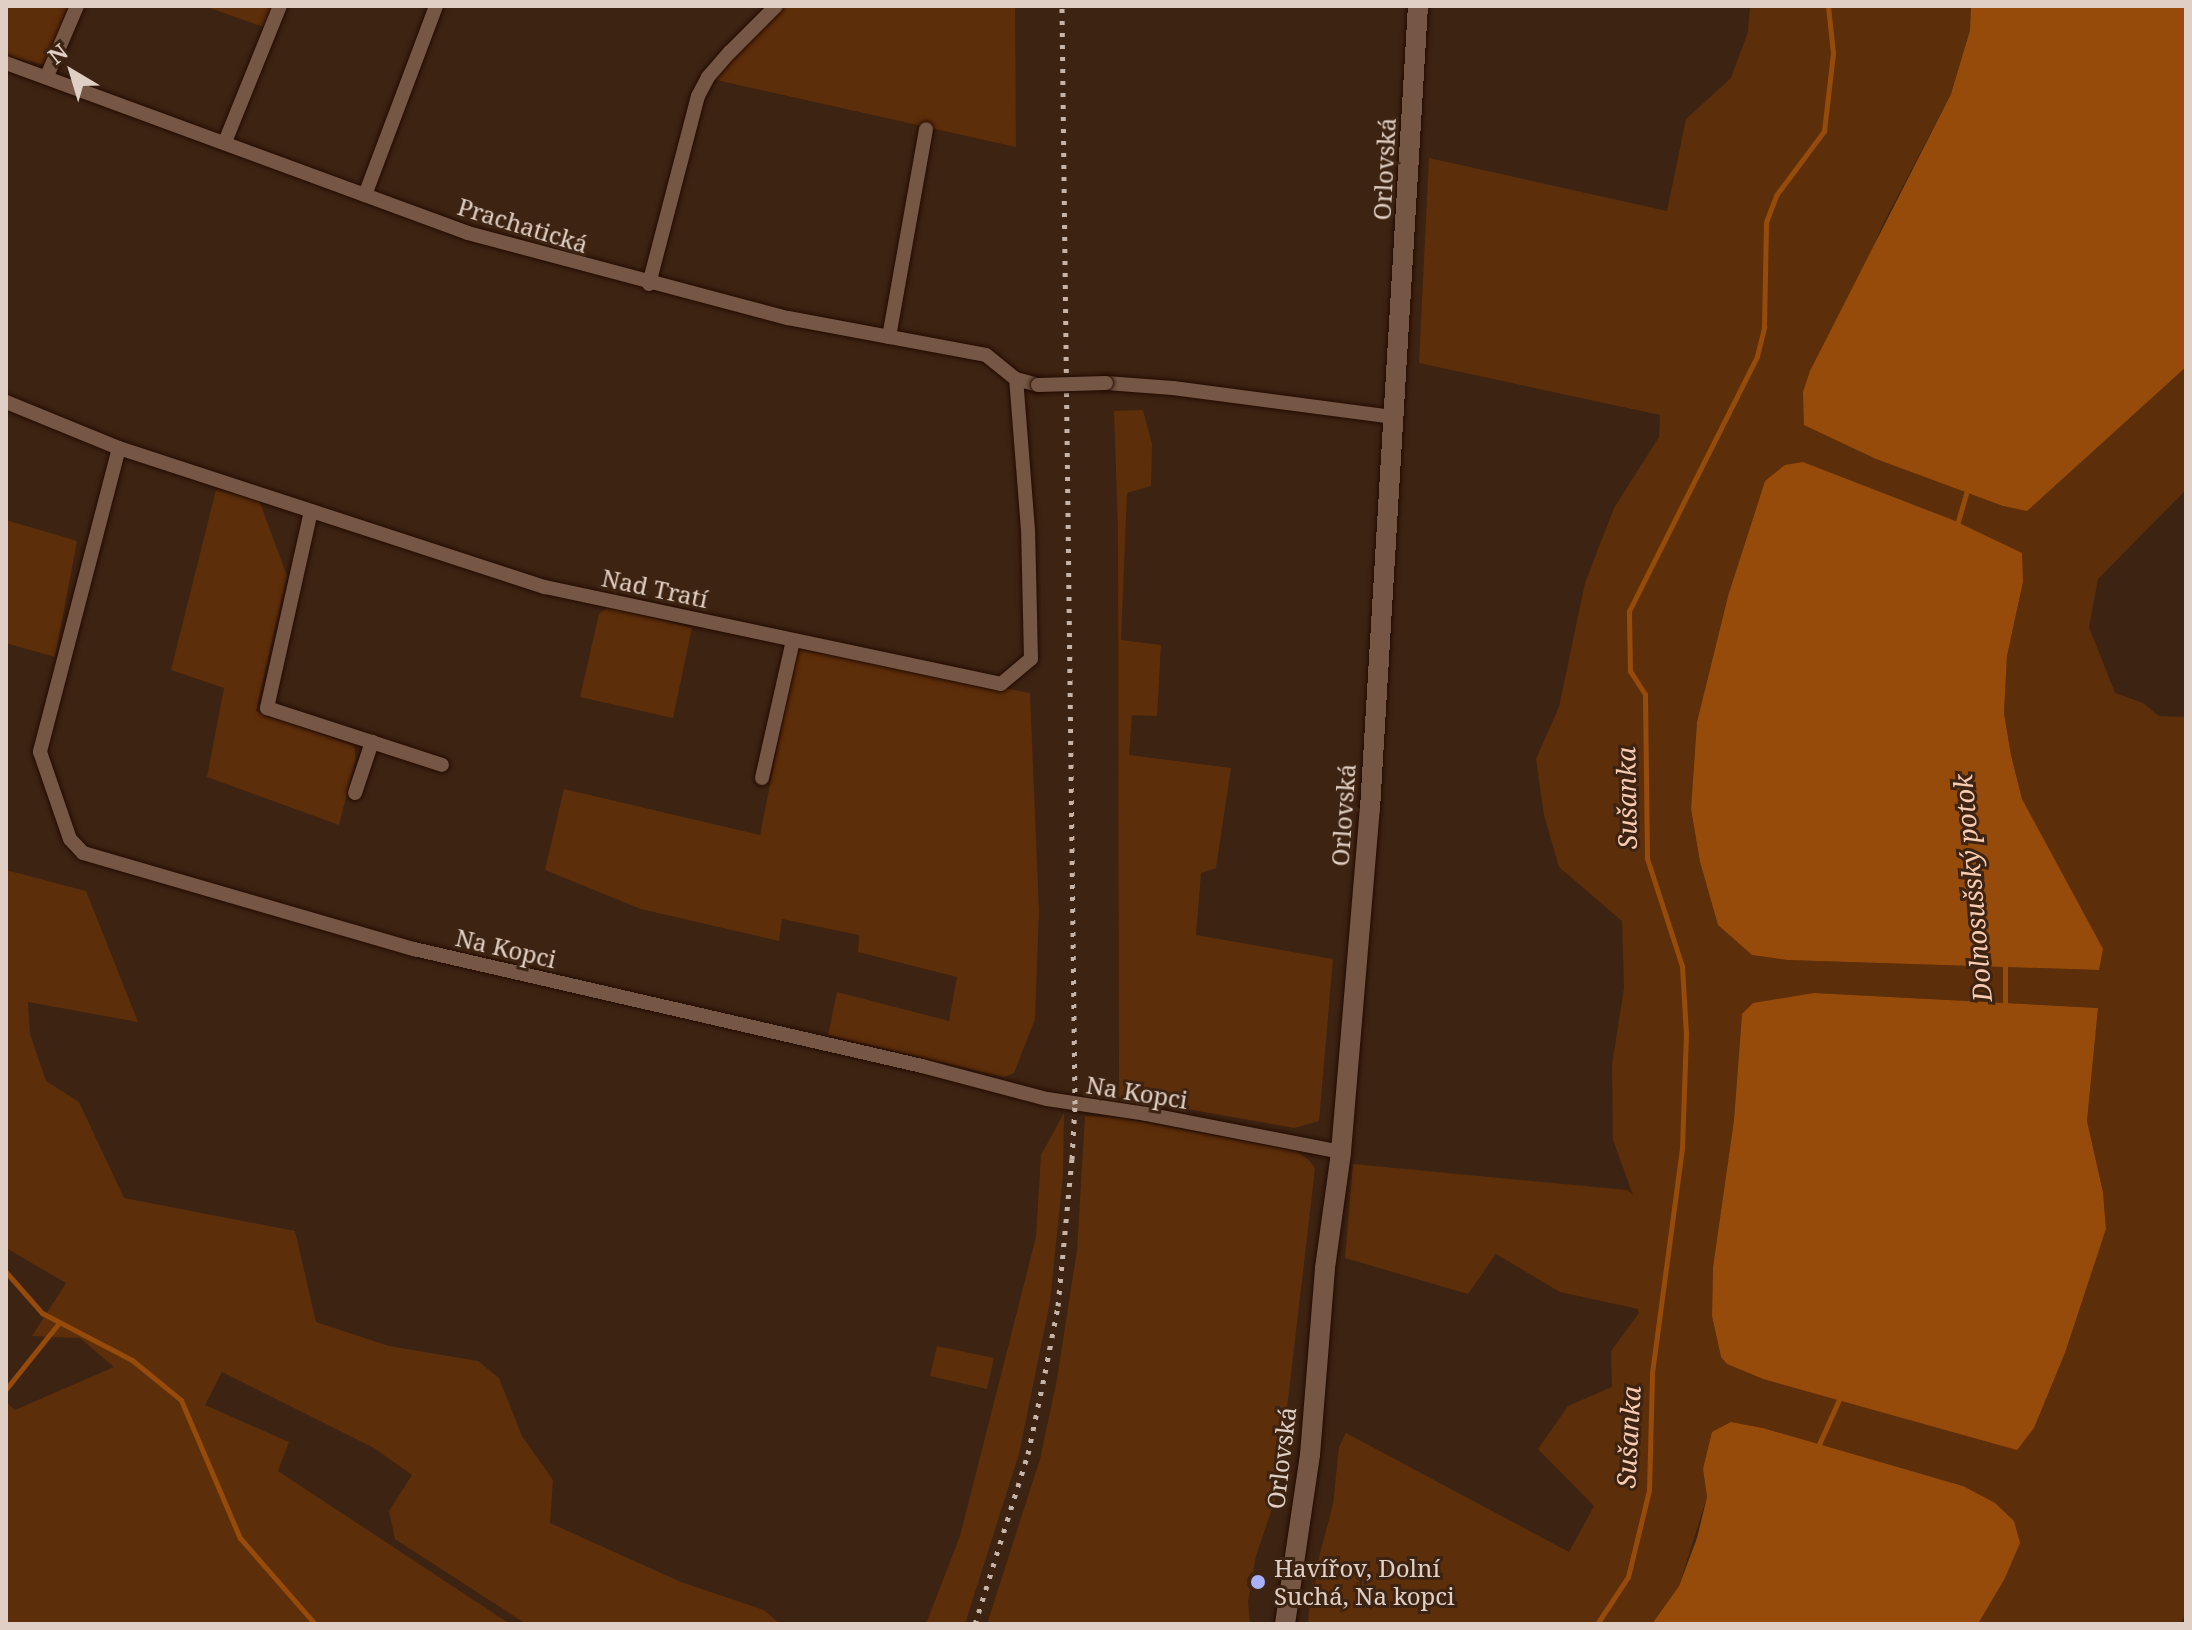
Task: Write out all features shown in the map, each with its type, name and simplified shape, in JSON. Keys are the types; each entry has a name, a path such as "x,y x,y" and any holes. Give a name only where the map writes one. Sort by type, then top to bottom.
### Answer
{"main road":[{"name":"Orlovská","path":"1285,1624 1310,1455 1325,1268 1341,1152 1370,809 1418,6"}],"street":[{"path":"47,76 77,6"},
{"path":"225,142 280,6"},
{"path":"365,195 436,6"},
{"path":"649,284 698,96 715,68 776,6"},
{"name":"Prachatická","path":"6,63 468,233 649,284 788,318 986,355 1016,379 1038,385 1106,383 1173,388 1394,417"},
{"path":"889,337 926,129"},
{"name":"Nad Tratí","path":"6,402 119,448 545,587 1001,684 1031,659 1028,530 1016,379"},
{"name":"Na Kopci","path":"119,448 40,752 70,839 83,853 424,951 907,1062 1047,1099 1146,1114 1341,1152"},
{"path":"311,511 267,708 442,765"},
{"path":"762,778 793,640"},
{"path":"355,793 372,742"}],"shaded area":[{"path":"6,6 72,6 46,65 6,56"},
{"path":"204,6 275,6 267,28"},
{"path":"785,6 1015,6 1016,147 712,79"},
{"path":"1750,6 1971,6 1970,30 1951,94 1882,226 1804,424 1876,459 2003,506 2027,510 2186,367 2186,490 2098,579 2089,627 2115,693 2143,703 2159,716 2186,717 2186,1613 2180,1624 1978,1624 2004,1580 1963,1486 1763,1428 1731,1422 1703,1469 1707,1497 1679,1586 1652,1624 1308,1624 1311,1588 1333,1504 1339,1447 1346,1433 1569,1552 1594,1506 1538,1449 1568,1406 1612,1387 1611,1351 1639,1313 1638,1309 1560,1292 1496,1254 1468,1294 1345,1258 1353,1164 1627,1190 1633,1195 1613,1140 1612,1065 1624,988 1622,921 1559,867 1544,815 1536,759 1559,707 1585,583 1614,508 1659,437 1660,415 1419,363 1429,158 1667,211 1686,119 1731,78 1748,32","holes":["1803,462 1953,520 2021,553 2023,582 2007,656 2004,713 2011,755 2022,799 2052,858 2099,970 1787,960 1752,955 1718,925 1700,862 1691,810 1697,722 1728,596 1765,481","1814,993 2098,1008 2087,1121 2103,1192 2106,1229 2065,1353 2034,1428 1955,1431 1763,1379 1727,1364 1721,1357 1712,1316 1713,1267 1734,1120 1742,1014"]},
{"path":"1143,410 1152,444 1151,486 1127,493 1121,640 1161,645 1157,716 1132,715 1129,755 1231,768 1216,868 1201,873 1196,935 1333,959 1319,1121 1294,1128 1119,1097 1118,529 1114,411"},
{"path":"216,490 259,500 287,576 256,711 354,746 356,758 339,825 207,777 224,688 171,670"},
{"path":"6,520 77,541 55,657 6,643"},
{"path":"608,607 692,628 673,718 580,697 599,614"},
{"path":"797,649 1030,693 1039,911 1035,1019 1014,1073 1004,1077 828,1035 837,992 949,1021 957,977 858,952 859,935 782,919 779,941 641,909 545,870 564,789 760,835"},
{"path":"6,870 86,891 138,1022 28,1002 30,1034 46,1081 79,1102 124,1198 295,1231 316,1322 389,1346 478,1361 499,1378 522,1436 553,1480 550,1523 681,1582 764,1610 780,1624 526,1624 395,1539 389,1511 412,1475 374,1448 222,1372 205,1405 289,1442 278,1471 510,1624 6,1624 6,1402 15,1410 114,1367 80,1338 32,1336 66,1283 6,1248"},
{"path":"1064,1113 1063,1175 1050,1302 1019,1454 965,1624 926,1624 960,1536 1036,1237 1041,1155"},
{"path":"1085,1116 1120,1118 1296,1151 1315,1169 1277,1494 1256,1556 1248,1602 1250,1624 987,1624 1040,1459 1057,1379 1077,1250"},
{"path":"937,1346 994,1358 987,1389 930,1376"}],"water":[{"path":"1971,6 2186,6 2186,367 2027,511 2003,506 1876,459 1804,425 1803,392 1810,371 1951,94 1970,30"},
{"path":"1803,462 1953,520 2022,553 2023,582 2007,656 2004,713 2011,755 2022,799 2103,949 2099,970 1787,960 1752,955 1718,925 1700,862 1691,809 1697,722 1728,596 1765,481 1785,465"},
{"path":"1814,993 2098,1008 2087,1121 2103,1192 2106,1229 2065,1353 2034,1428 2017,1450 1763,1379 1727,1364 1721,1357 1712,1316 1713,1267 1734,1120 1742,1014 1753,1003"},
{"path":"1731,1422 1763,1428 1963,1486 1995,1503 2014,1521 2020,1543 2004,1580 1978,1624 1652,1624 1679,1586 1697,1538 1707,1497 1703,1469 1712,1432"}],"waterway":[{"name":"Sušanka","path":"1597,1624 1628,1577 1649,1490 1652,1373 1682,1148 1686,1034 1682,966 1647,858 1645,694 1630,671 1629,611 1757,356 1764,327 1766,222 1777,194 1824,131 1833,53 1828,6"},
{"name":"Dolnosušský potok","path":"1957,525 1967,489"},
{"name":"Dolnosušský potok","path":"2005,965 2005,1010"},
{"path":"6,1272 42,1313 132,1360 181,1400 240,1538 315,1624"},
{"path":"6,1389 58,1324"},
{"name":"Dolnosušský potok","path":"1816,1451 1841,1395"}],"railway":[{"path":"975,1624 1028,1454 1058,1306 1075,1104 1062,6"}],"place":[{"name":"Havířov, Dolní Suchá, Na kopci","path":"1258,1582"}]}
